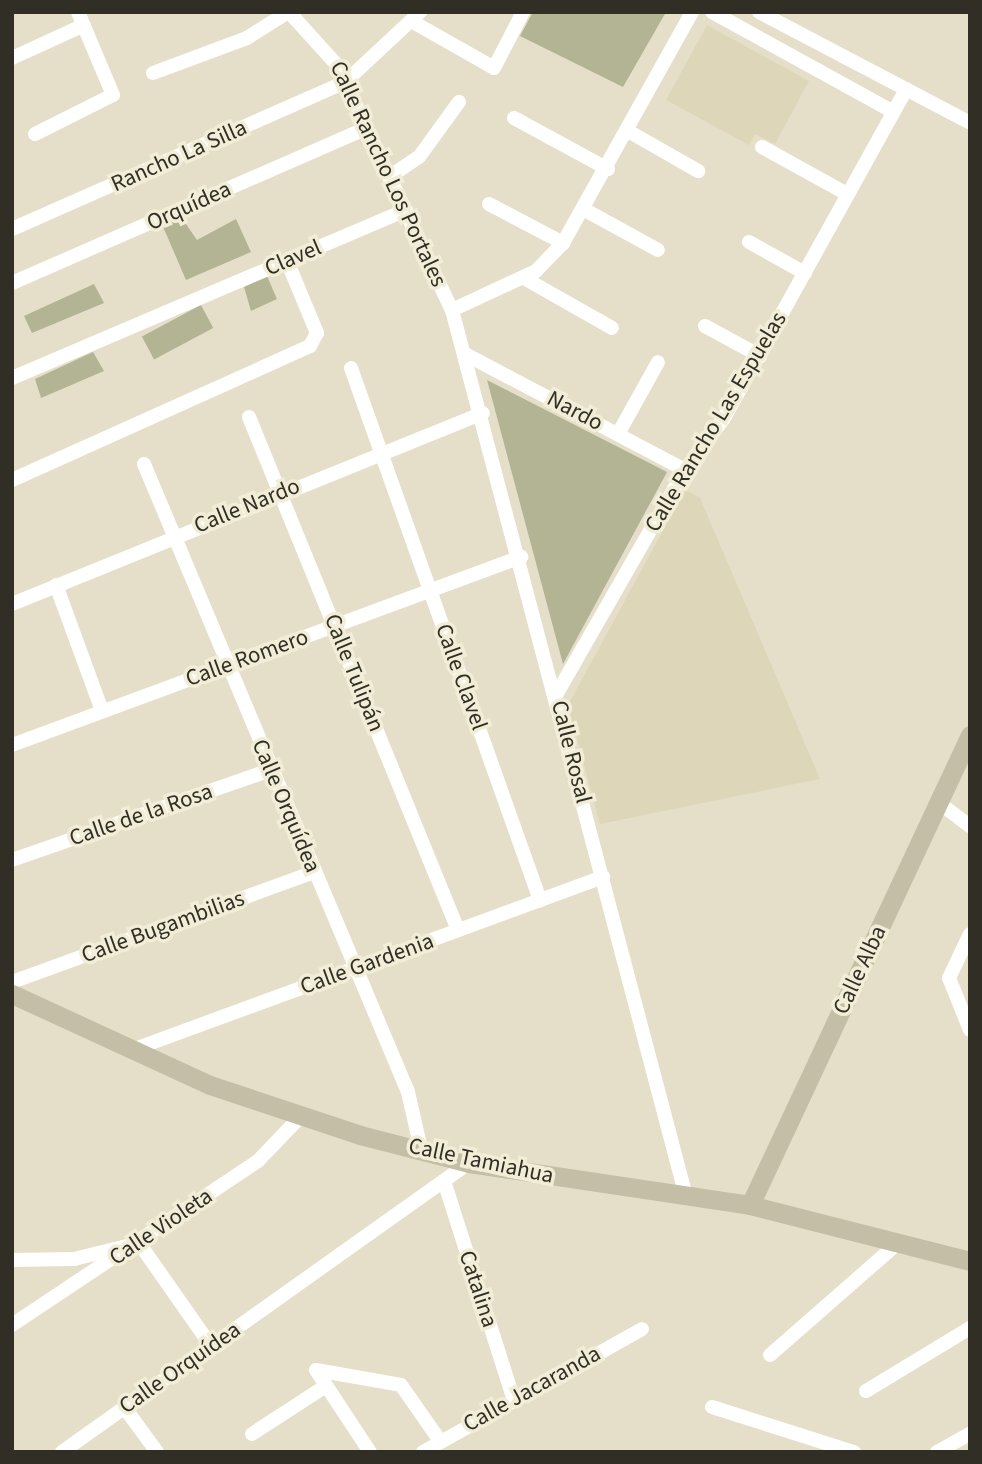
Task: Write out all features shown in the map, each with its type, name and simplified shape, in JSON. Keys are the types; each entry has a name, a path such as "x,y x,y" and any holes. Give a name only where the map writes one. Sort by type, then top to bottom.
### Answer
{"street":[{"path":"153,74 247,38 288,12"},
{"name":"Calle Rancho Los Portales","path":"288,12 322,43 345,82 452,310"},
{"path":"417,17 494,68 523,12"},
{"path":"452,310 524,278 563,243 586,210 692,12"},
{"path":"712,12 892,111"},
{"path":"758,12 970,123"},
{"name":"Rancho La Silla","path":"12,229 345,82 417,17"},
{"path":"12,58 81,19 113,95 35,134"},
{"name":"Calle Rancho Las Espuelas","path":"556,695 685,470 760,356 906,89"},
{"path":"389,177 419,157 459,102"},
{"path":"514,118 608,169"},
{"name":"Orquídea","path":"12,283 366,128"},
{"path":"628,131 698,171"},
{"path":"762,147 847,194"},
{"path":"489,204 563,243"},
{"name":"Clavel","path":"12,378 406,210"},
{"path":"586,210 658,250"},
{"path":"749,242 805,273"},
{"path":"12,480 310,346 317,333 287,261"},
{"path":"524,278 612,328"},
{"name":"Calle Rosal","path":"452,310 483,413 686,1196"},
{"path":"705,326 760,356"},
{"name":"Nardo","path":"465,354 685,470"},
{"path":"618,434 658,362"},
{"name":"Calle Clavel","path":"351,368 540,900"},
{"name":"Calle Nardo","path":"12,604 172,536 483,413"},
{"name":"Calle Tulipán","path":"249,417 458,930"},
{"name":"Calle Orquídea","path":"144,464 226,666 408,1092 421,1149"},
{"name":"Calle Romero","path":"12,745 521,557"},
{"path":"56,585 102,711"},
{"name":"Calle Alba","path":"750,1205 970,735"},
{"name":"Calle de la Rosa","path":"12,860 271,770"},
{"path":"938,802 967,817"},
{"name":"Calle Bugambilias","path":"12,982 314,872"},
{"name":"Calle Gardenia","path":"132,1050 603,877"},
{"path":"970,934 949,978 970,1030"},
{"name":"Calle Tamiahua","path":"12,994 132,1050 300,1116 469,1163 750,1205 970,1262"},
{"name":"Calle Violeta","path":"12,1325 139,1243 258,1161 300,1116"},
{"name":"Calle Orquídea","path":"62,1452 469,1163"},
{"name":"Catalina","path":"444,1181 513,1397"},
{"path":"12,1260 74,1259 139,1243 211,1346"},
{"path":"770,1355 898,1243"},
{"path":"866,1391 970,1328"},
{"name":"Calle Jacaranda","path":"423,1452 513,1397 642,1329"},
{"path":"370,1452 315,1371 401,1385 440,1441"},
{"path":"252,1434 324,1387"},
{"path":"712,1407 831,1449 854,1452"},
{"path":"124,1408 157,1452"},
{"path":"937,1452 970,1434"}],"shaded area":[{"path":"707,25 809,81 775,144 755,134 749,145 666,100"},
{"path":"685,490 700,498 820,779 600,824 568,705"}],"green space":[{"path":"533,12 666,12 623,87 520,36"},
{"path":"177,211 197,240 236,219 251,252 186,280 161,222"},
{"path":"267,276 277,299 251,311 244,287"},
{"path":"94,284 104,303 32,333 24,316"},
{"path":"201,305 213,328 154,359 142,336"},
{"path":"93,352 104,371 41,398 35,379"},
{"path":"487,380 667,472 563,664"}]}
